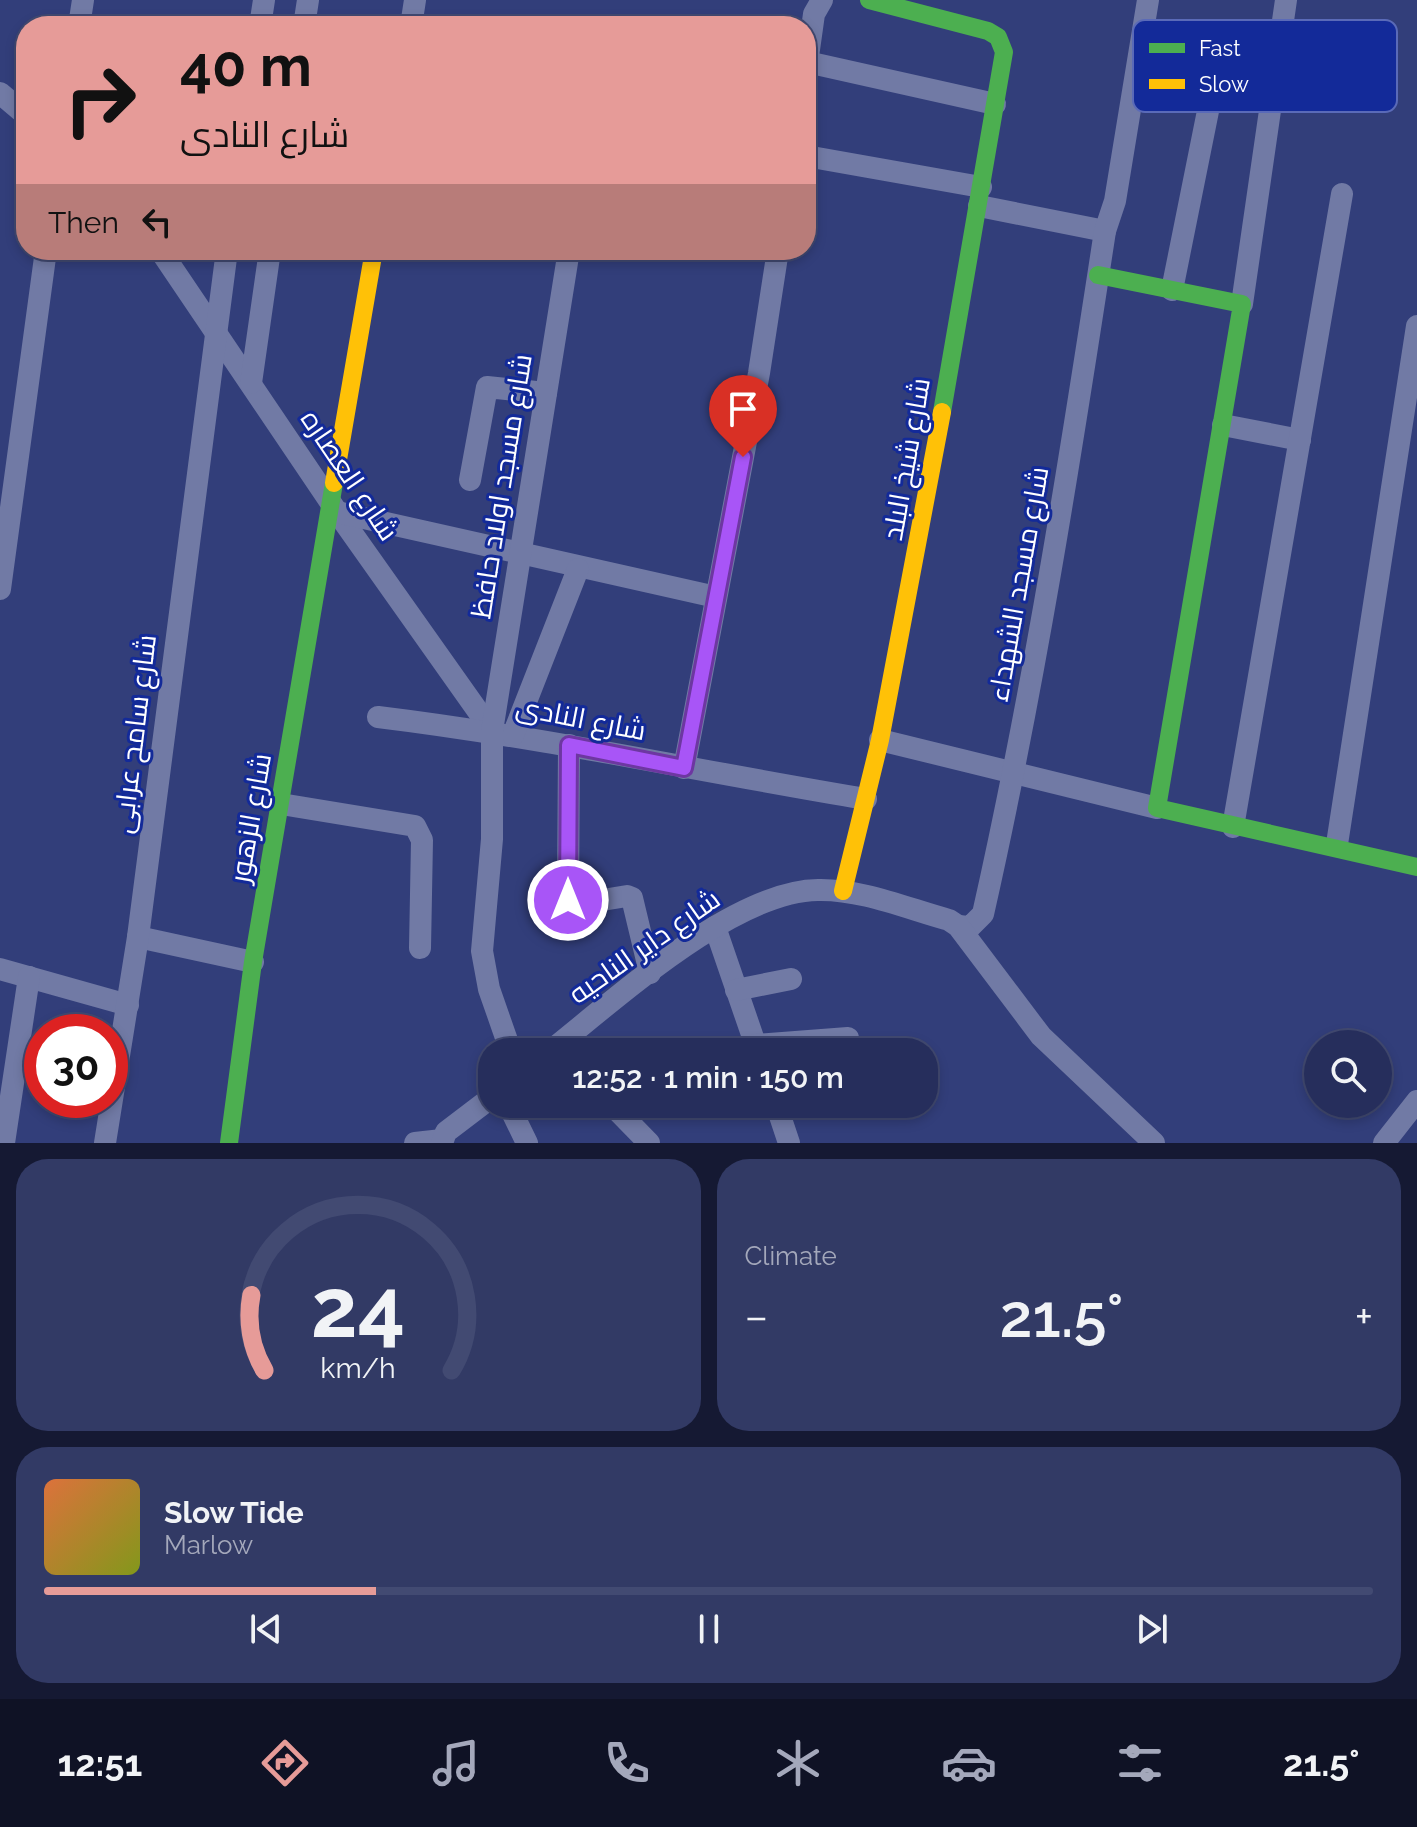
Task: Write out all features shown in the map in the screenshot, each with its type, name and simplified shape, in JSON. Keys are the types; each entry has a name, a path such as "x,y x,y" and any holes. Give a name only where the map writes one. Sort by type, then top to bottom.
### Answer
{"street":[{"name":"شارع شيخ البلد","path":"843,891 880,740 917,560 1004,52 998,37 988,31 869,0"},
{"name":"شارع مسجد الشهداء","path":"1145,20 1148,0"},
{"path":"1283,20 1286,0"},
{"path":"816,68 995,104"},
{"name":"شارع مسجد الشهداء","path":"958,926 970,927 983,914 1015,772 1051,579 1105,231 1115,201 1133,91"},
{"path":"0,93 16,107"},
{"path":"1172,290 1208,112"},
{"path":"1157,808 1223,425 1270,112"},
{"path":"816,158 980,197 1105,231"},
{"path":"1233,827 1342,194"},
{"path":"0,589 45,260"},
{"name":"شارع العصاره","path":"167,260 334,508 503,733"},
{"name":"شارع سامح عرابى","path":"105,1143 138,937 226,260"},
{"path":"251,383 269,260"},
{"name":"شارع الزهور","path":"229,1143 253,962 334,508 372,260"},
{"name":"شارع مسجد اولاد حافظ","path":"503,733 520,555 567,260"},
{"path":"684,768 759,373 776,260"},
{"path":"1098,275 1242,304"},
{"path":"1337,844 1417,326"},
{"path":"470,480 487,387 546,393"},
{"path":"1223,425 1300,440"},
{"path":"334,508 578,569 716,597"},
{"path":"506,1038 489,989 482,951 503,733 578,569"},
{"name":"شارع النادى","path":"378,717 503,733 866,799"},
{"path":"880,740 1233,827 1337,844 1417,867"},
{"path":"569,745 568,902 572,905 627,896 632,898 650,973"},
{"path":"281,804 415,826 422,840 420,948"},
{"name":"شارع داير الناحيه","path":"571,1038 650,973 715,927 789,895 816,890 843,891 949,920 958,926"},
{"path":"958,926 1041,1036 1154,1143"},
{"path":"715,927 753,1038"},
{"path":"138,937 253,962"},
{"path":"0,969 128,1005"},
{"path":"4,1143 29,977"},
{"path":"736,990 791,979"},
{"path":"415,1143 442,1141 454,1125 478,1107"},
{"path":"1384,1143 1412,1113"},
{"path":"515,1118 527,1143"},
{"path":"625,1118 649,1143"},
{"path":"781,1118 789,1143"}],"traffic: fast":[{"path":"869,0 988,31 998,37 1004,52 942,412"},
{"path":"1098,275 1242,304 1157,808 1417,867"},
{"path":"229,1143 253,962 334,483"}],"traffic: slow":[{"path":"334,483 372,260"},
{"path":"843,891 880,740 942,412"}],"route":[{"path":"568,900 569,745 684,768 743,457"}]}
